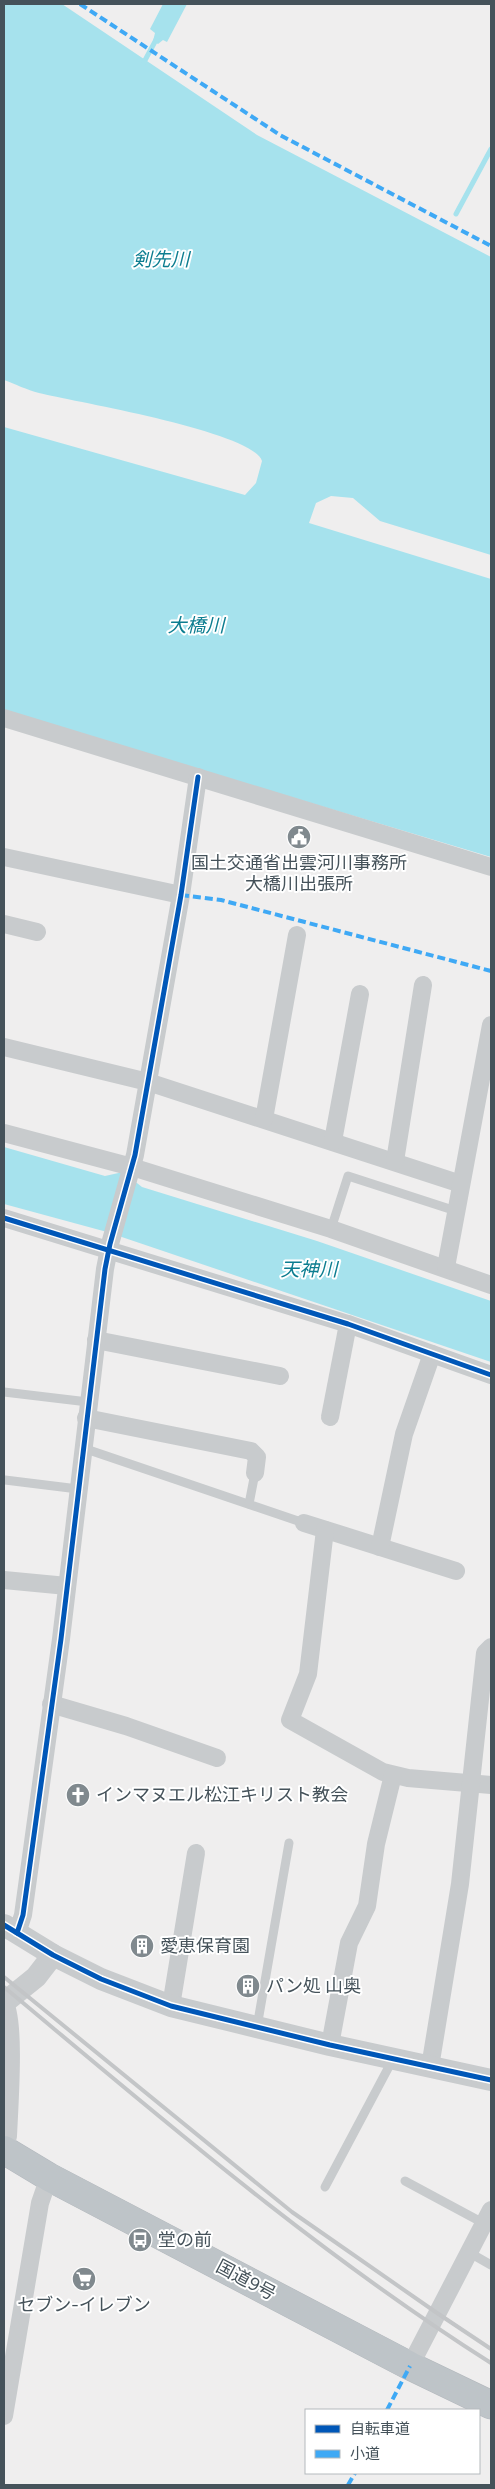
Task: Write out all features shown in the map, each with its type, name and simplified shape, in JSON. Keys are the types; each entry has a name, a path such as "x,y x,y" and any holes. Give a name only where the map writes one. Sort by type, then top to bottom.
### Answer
{"highway":[{"name":"国道9号","path":"4,2150 49,2177 410,2366 491,2405"}],"street":[{"path":"4,718 491,867"},
{"path":"198,777 181,895 148,1082 130,1171 109,1246 87,1410 67,1586 23,1915 10,1929 53,1955 101,1978 171,2006 330,2045 491,2080"},
{"path":"4,856 181,895"},
{"path":"4,924 37,932"},
{"path":"264,1119 297,935"},
{"path":"395,1162 423,985"},
{"path":"334,1141 360,994"},
{"path":"446,1267 491,1025"},
{"path":"4,1047 148,1082 462,1184"},
{"path":"4,1133 331,1229 446,1267 491,1285"},
{"path":"4,1218 109,1246 348,1324 491,1375"},
{"path":"330,1417 348,1324"},
{"path":"96,1340 280,1376"},
{"path":"380,1547 404,1434 432,1354"},
{"path":"87,1410 251,1451 257,1457 255,1473"},
{"path":"304,1523 456,1572"},
{"path":"325,1530 308,1674 290,1720 383,1772 393,1775 491,1785"},
{"path":"4,1580 67,1586"},
{"path":"430,2067 460,1884 485,1653 491,1647"},
{"path":"51,1704 126,1726 217,1758"},
{"path":"330,2045 349,1943 367,1906 376,1844 393,1775"},
{"path":"171,2006 196,1853"},
{"path":"4,2150 8,2136 11,2036 4,2002 36,1977 53,1955"},
{"path":"4,2416 40,2203 49,2177"},
{"path":"410,2366 489,2216"}],"lane":[{"path":"331,1229 348,1176 456,1211"},
{"path":"4,1392 87,1410"},
{"path":"83,1448 304,1523"},
{"path":"249,1504 255,1473"},
{"path":"5,1480 78,1489"},
{"path":"257,2027 289,1843"},
{"path":"325,2187 393,2059"},
{"path":"405,2181 489,2216"},
{"path":"470,2253 491,2265"}],"water":[{"path":"4,4 62,4 257,135 491,257 491,555 380,521 353,498 331,496 316,503 309,523 491,579 491,857 4,711 4,427 245,495 256,483 262,461 251,450 228,439 197,429 160,419 39,393 4,380"},
{"path":"163,4 187,4 167,42 163,40 158,44 153,41 155,33 150,29"},
{"name":"天神川","path":"4,1147 105,1176 123,1172 142,1187 317,1241 491,1301 491,1362 107,1232 4,1204"}],"waterway":[{"path":"143,64 158,36"},
{"path":"456,214 491,149"}],"railway":[{"path":"4,1977 292,2212 491,2349"},
{"path":"4,1987 241,2183 364,2276 427,2321 491,2363"}],"marked path":[{"path":"80,4 280,135 491,246"},
{"path":"181,895 221,900 491,971"},
{"path":"388,2409 410,2366"},
{"path":"348,2485 354,2474"}],"cycle path":[{"path":"17,1933 23,1915 61,1639 105,1269 110,1244 135,1155 181,895 198,777"},
{"path":"4,1218 348,1324 491,1375"},
{"path":"4,1925 53,1955 101,1979 171,2006 330,2045 491,2080"}],"place":[{"name":"国土交通省出雲河川事務所 大橋川出張所","path":"299,837"},
{"name":"インマヌエル松江キリスト教会","path":"78,1795"},
{"name":"愛恵保育園","path":"142,1946"},
{"name":"パン処 山奥","path":"248,1986"},
{"name":"堂の前","path":"140,2240"},
{"name":"セブン-イレブン","path":"84,2279"}],"water label":[{"name":"剣先川","path":"161,259"},
{"name":"大橋川","path":"196,625"}]}
